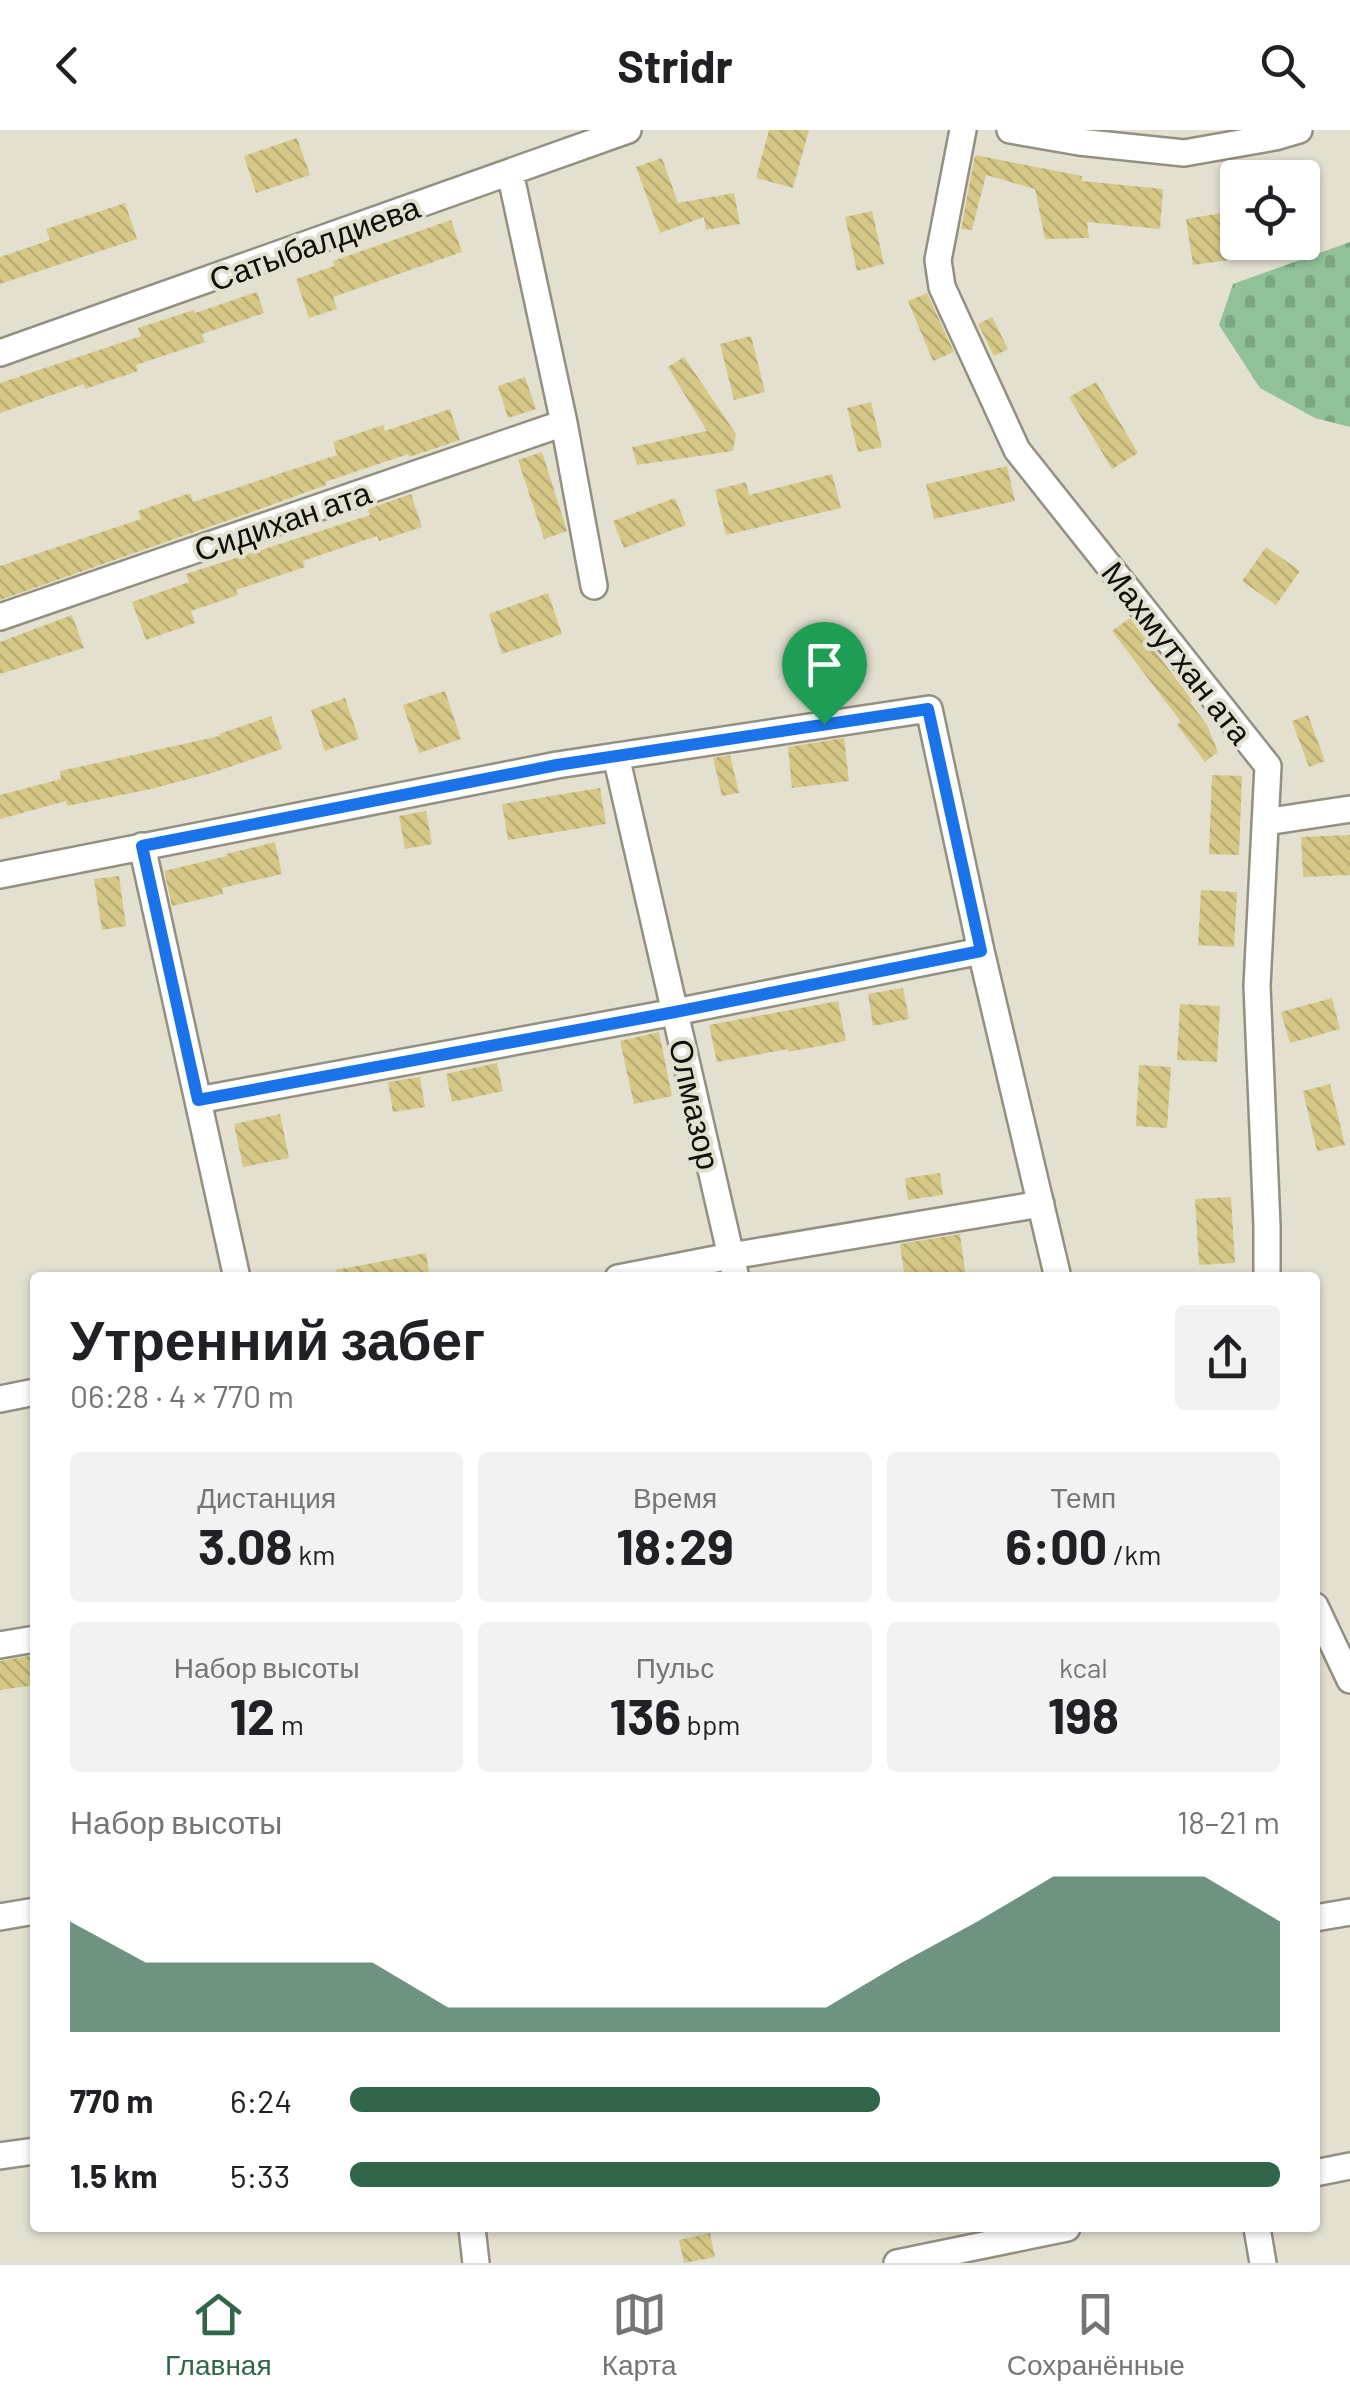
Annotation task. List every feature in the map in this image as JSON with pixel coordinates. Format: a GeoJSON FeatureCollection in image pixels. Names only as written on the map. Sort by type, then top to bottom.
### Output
{"type":"FeatureCollection","features":[{"type":"Feature","properties":{"kind":"street","name":"Сатыбалдиева"},"geometry":{"type":"LineString","coordinates":[[0,353],[628,130]]}},
{"type":"Feature","properties":{"kind":"street","name":"Махмутхан ата"},"geometry":{"type":"LineString","coordinates":[[963,130],[938,260],[942,288],[1017,450],[1268,766],[1257,986],[1266,1272]]}},
{"type":"Feature","properties":{"kind":"street"},"geometry":{"type":"LineString","coordinates":[[1010,130],[1184,154],[1299,130]]}},
{"type":"Feature","properties":{"kind":"street"},"geometry":{"type":"LineString","coordinates":[[510,172],[594,586]]}},
{"type":"Feature","properties":{"kind":"street","name":"Сидихан ата"},"geometry":{"type":"LineString","coordinates":[[0,616],[564,424]]}},
{"type":"Feature","properties":{"kind":"street"},"geometry":{"type":"LineString","coordinates":[[0,875],[557,765],[928,709],[1057,1272]]}},
{"type":"Feature","properties":{"kind":"street","name":"Олмазор"},"geometry":{"type":"LineString","coordinates":[[616,756],[734,1267]]}},
{"type":"Feature","properties":{"kind":"street"},"geometry":{"type":"LineString","coordinates":[[1265,822],[1350,809]]}},
{"type":"Feature","properties":{"kind":"street"},"geometry":{"type":"LineString","coordinates":[[142,846],[236,1272]]}},
{"type":"Feature","properties":{"kind":"street"},"geometry":{"type":"LineString","coordinates":[[198,1100],[981,951]]}},
{"type":"Feature","properties":{"kind":"street"},"geometry":{"type":"LineString","coordinates":[[681,1272],[734,1267],[1041,1204]]}},
{"type":"Feature","properties":{"kind":"street"},"geometry":{"type":"LineString","coordinates":[[0,1400],[30,1393]]}},
{"type":"Feature","properties":{"kind":"street"},"geometry":{"type":"LineString","coordinates":[[1320,1629],[1326,1656],[1350,1680]]}},
{"type":"Feature","properties":{"kind":"street"},"geometry":{"type":"LineString","coordinates":[[0,1645],[30,1640]]}},
{"type":"Feature","properties":{"kind":"street"},"geometry":{"type":"LineString","coordinates":[[0,1917],[30,1911]]}},
{"type":"Feature","properties":{"kind":"street"},"geometry":{"type":"LineString","coordinates":[[1320,1917],[1350,1912]]}},
{"type":"Feature","properties":{"kind":"street"},"geometry":{"type":"LineString","coordinates":[[0,2156],[30,2152]]}},
{"type":"Feature","properties":{"kind":"street"},"geometry":{"type":"LineString","coordinates":[[1320,2173],[1350,2166]]}},
{"type":"Feature","properties":{"kind":"street"},"geometry":{"type":"LineString","coordinates":[[472,2232],[476,2263]]}},
{"type":"Feature","properties":{"kind":"street"},"geometry":{"type":"LineString","coordinates":[[941,2232],[946,2258]]}},
{"type":"Feature","properties":{"kind":"street"},"geometry":{"type":"LineString","coordinates":[[898,2263],[946,2258],[1051,2232]]}},
{"type":"Feature","properties":{"kind":"street"},"geometry":{"type":"LineString","coordinates":[[1257,2232],[1264,2263]]}},
{"type":"Feature","properties":{"kind":"green space"},"geometry":{"type":"Polygon","coordinates":[[[1350,242],[1350,427],[1315,418],[1260,388],[1219,325],[1233,284],[1300,260],[1320,260],[1320,253],[1350,242]]]}},
{"type":"Feature","properties":{"kind":"building"},"geometry":{"type":"Polygon","coordinates":[[[769,130],[809,130],[793,188],[756,178],[769,130]]]}},
{"type":"Feature","properties":{"kind":"building"},"geometry":{"type":"Polygon","coordinates":[[[297,138],[310,175],[256,193],[244,156],[297,138]]]}},
{"type":"Feature","properties":{"kind":"building"},"geometry":{"type":"Polygon","coordinates":[[[975,155],[1082,176],[1082,181],[1163,189],[1160,229],[1087,222],[1089,238],[1045,239],[1035,189],[986,175],[972,230],[961,229],[975,155]]]}},
{"type":"Feature","properties":{"kind":"building"},"geometry":{"type":"Polygon","coordinates":[[[662,158],[678,203],[734,193],[740,224],[706,230],[704,217],[660,233],[636,167],[662,158]]]}},
{"type":"Feature","properties":{"kind":"building"},"geometry":{"type":"Polygon","coordinates":[[[125,203],[137,239],[0,284],[0,257],[50,240],[46,229],[125,203]]]}},
{"type":"Feature","properties":{"kind":"building"},"geometry":{"type":"Polygon","coordinates":[[[872,211],[884,264],[857,271],[845,217],[872,211]]]}},
{"type":"Feature","properties":{"kind":"building"},"geometry":{"type":"Polygon","coordinates":[[[1220,213],[1220,260],[1229,260],[1193,265],[1186,219],[1220,213]]]}},
{"type":"Feature","properties":{"kind":"building"},"geometry":{"type":"Polygon","coordinates":[[[451,220],[462,252],[333,297],[337,309],[309,318],[296,279],[334,266],[333,261],[451,220]]]}},
{"type":"Feature","properties":{"kind":"building"},"geometry":{"type":"Polygon","coordinates":[[[257,292],[264,313],[202,334],[205,342],[136,365],[138,371],[85,389],[84,384],[0,413],[0,383],[141,336],[138,328],[257,292]]]}},
{"type":"Feature","properties":{"kind":"building"},"geometry":{"type":"Polygon","coordinates":[[[927,293],[954,352],[933,361],[908,301],[927,293]]]}},
{"type":"Feature","properties":{"kind":"building"},"geometry":{"type":"Polygon","coordinates":[[[992,317],[1008,349],[994,356],[978,324],[992,317]]]}},
{"type":"Feature","properties":{"kind":"building"},"geometry":{"type":"Polygon","coordinates":[[[751,336],[765,392],[734,400],[720,344],[751,336]]]}},
{"type":"Feature","properties":{"kind":"building"},"geometry":{"type":"Polygon","coordinates":[[[684,357],[736,434],[733,451],[637,465],[632,447],[707,431],[668,367],[684,357]]]}},
{"type":"Feature","properties":{"kind":"building"},"geometry":{"type":"Polygon","coordinates":[[[525,377],[536,409],[508,418],[498,386],[525,377]]]}},
{"type":"Feature","properties":{"kind":"building"},"geometry":{"type":"Polygon","coordinates":[[[1096,382],[1138,453],[1112,469],[1069,397],[1096,382]]]}},
{"type":"Feature","properties":{"kind":"building"},"geometry":{"type":"Polygon","coordinates":[[[871,402],[882,447],[858,452],[847,408],[871,402]]]}},
{"type":"Feature","properties":{"kind":"building"},"geometry":{"type":"Polygon","coordinates":[[[450,409],[460,440],[325,482],[326,485],[263,508],[0,600],[0,566],[141,519],[138,511],[190,493],[193,502],[337,455],[333,442],[383,425],[385,431],[450,409]]]}},
{"type":"Feature","properties":{"kind":"building"},"geometry":{"type":"Polygon","coordinates":[[[542,452],[567,531],[544,539],[518,460],[542,452]]]}},
{"type":"Feature","properties":{"kind":"building"},"geometry":{"type":"Polygon","coordinates":[[[1007,466],[1015,501],[934,519],[926,484],[1007,466]]]}},
{"type":"Feature","properties":{"kind":"building"},"geometry":{"type":"Polygon","coordinates":[[[832,474],[841,508],[726,535],[715,490],[746,482],[749,495],[832,474]]]}},
{"type":"Feature","properties":{"kind":"building"},"geometry":{"type":"Polygon","coordinates":[[[411,494],[422,527],[379,541],[377,536],[303,561],[305,567],[236,590],[238,595],[191,611],[195,623],[146,640],[132,602],[189,582],[186,574],[370,515],[368,509],[411,494]]]}},
{"type":"Feature","properties":{"kind":"building"},"geometry":{"type":"Polygon","coordinates":[[[675,498],[686,525],[624,548],[613,521],[675,498]]]}},
{"type":"Feature","properties":{"kind":"building"},"geometry":{"type":"Polygon","coordinates":[[[1266,547],[1300,571],[1276,605],[1242,581],[1266,547]]]}},
{"type":"Feature","properties":{"kind":"building"},"geometry":{"type":"Polygon","coordinates":[[[548,593],[562,634],[502,654],[489,614],[548,593]]]}},
{"type":"Feature","properties":{"kind":"building"},"geometry":{"type":"Polygon","coordinates":[[[72,615],[84,648],[0,674],[0,642],[72,615]]]}},
{"type":"Feature","properties":{"kind":"building"},"geometry":{"type":"Polygon","coordinates":[[[1130,618],[1207,725],[1218,752],[1205,762],[1177,725],[1181,722],[1112,631],[1130,618]]]}},
{"type":"Feature","properties":{"kind":"building"},"geometry":{"type":"Polygon","coordinates":[[[445,691],[461,739],[419,753],[403,705],[445,691]]]}},
{"type":"Feature","properties":{"kind":"building"},"geometry":{"type":"Polygon","coordinates":[[[345,698],[359,739],[325,751],[311,710],[345,698]]]}},
{"type":"Feature","properties":{"kind":"building"},"geometry":{"type":"Polygon","coordinates":[[[1308,715],[1325,761],[1309,767],[1292,721],[1308,715]]]}},
{"type":"Feature","properties":{"kind":"building"},"geometry":{"type":"Polygon","coordinates":[[[271,716],[282,749],[151,789],[67,806],[66,801],[0,819],[0,795],[61,779],[60,771],[220,736],[271,716]]]}},
{"type":"Feature","properties":{"kind":"building"},"geometry":{"type":"Polygon","coordinates":[[[844,738],[849,781],[792,788],[788,747],[844,738]]]}},
{"type":"Feature","properties":{"kind":"building"},"geometry":{"type":"Polygon","coordinates":[[[730,755],[739,793],[722,796],[713,758],[730,755]]]}},
{"type":"Feature","properties":{"kind":"building"},"geometry":{"type":"Polygon","coordinates":[[[1212,775],[1242,776],[1239,855],[1209,854],[1212,775]]]}},
{"type":"Feature","properties":{"kind":"building"},"geometry":{"type":"Polygon","coordinates":[[[600,788],[606,824],[508,840],[502,804],[600,788]]]}},
{"type":"Feature","properties":{"kind":"building"},"geometry":{"type":"Polygon","coordinates":[[[426,811],[432,844],[405,849],[399,816],[426,811]]]}},
{"type":"Feature","properties":{"kind":"building"},"geometry":{"type":"Polygon","coordinates":[[[1350,835],[1350,875],[1303,877],[1301,837],[1350,835]]]}},
{"type":"Feature","properties":{"kind":"building"},"geometry":{"type":"Polygon","coordinates":[[[275,842],[282,874],[222,888],[223,894],[172,906],[164,871],[275,842]]]}},
{"type":"Feature","properties":{"kind":"building"},"geometry":{"type":"Polygon","coordinates":[[[119,876],[126,926],[102,930],[94,879],[119,876]]]}},
{"type":"Feature","properties":{"kind":"building"},"geometry":{"type":"Polygon","coordinates":[[[1201,890],[1237,892],[1234,947],[1198,945],[1201,890]]]}},
{"type":"Feature","properties":{"kind":"building"},"geometry":{"type":"Polygon","coordinates":[[[903,988],[909,1019],[873,1026],[868,994],[903,988]]]}},
{"type":"Feature","properties":{"kind":"building"},"geometry":{"type":"Polygon","coordinates":[[[1332,998],[1340,1029],[1290,1043],[1281,1012],[1332,998]]]}},
{"type":"Feature","properties":{"kind":"building"},"geometry":{"type":"Polygon","coordinates":[[[838,1001],[846,1041],[717,1062],[709,1025],[838,1001]]]}},
{"type":"Feature","properties":{"kind":"building"},"geometry":{"type":"Polygon","coordinates":[[[1180,1004],[1220,1006],[1217,1062],[1177,1060],[1180,1004]]]}},
{"type":"Feature","properties":{"kind":"building"},"geometry":{"type":"Polygon","coordinates":[[[659,1032],[672,1096],[634,1104],[620,1041],[659,1032]]]}},
{"type":"Feature","properties":{"kind":"building"},"geometry":{"type":"Polygon","coordinates":[[[497,1063],[503,1091],[452,1102],[446,1074],[497,1063]]]}},
{"type":"Feature","properties":{"kind":"building"},"geometry":{"type":"Polygon","coordinates":[[[1139,1065],[1171,1067],[1167,1128],[1136,1126],[1139,1065]]]}},
{"type":"Feature","properties":{"kind":"building"},"geometry":{"type":"Polygon","coordinates":[[[420,1077],[425,1107],[393,1112],[388,1082],[420,1077]]]}},
{"type":"Feature","properties":{"kind":"building"},"geometry":{"type":"Polygon","coordinates":[[[1330,1084],[1345,1145],[1317,1151],[1303,1091],[1330,1084]]]}},
{"type":"Feature","properties":{"kind":"building"},"geometry":{"type":"Polygon","coordinates":[[[280,1114],[289,1158],[243,1167],[234,1124],[280,1114]]]}},
{"type":"Feature","properties":{"kind":"building"},"geometry":{"type":"Polygon","coordinates":[[[940,1173],[943,1195],[908,1200],[905,1178],[940,1173]]]}},
{"type":"Feature","properties":{"kind":"building"},"geometry":{"type":"Polygon","coordinates":[[[1231,1197],[1235,1263],[1199,1265],[1195,1199],[1231,1197]]]}},
{"type":"Feature","properties":{"kind":"building"},"geometry":{"type":"Polygon","coordinates":[[[960,1234],[965,1272],[904,1272],[900,1244],[960,1234]]]}},
{"type":"Feature","properties":{"kind":"building"},"geometry":{"type":"Polygon","coordinates":[[[426,1253],[429,1272],[336,1272],[426,1253]]]}},
{"type":"Feature","properties":{"kind":"building"},"geometry":{"type":"Polygon","coordinates":[[[30,1656],[30,1686],[0,1690],[0,1661],[30,1656]]]}},
{"type":"Feature","properties":{"kind":"building"},"geometry":{"type":"Polygon","coordinates":[[[710,2233],[715,2257],[684,2263],[679,2240],[710,2233]]]}},
{"type":"Feature","properties":{"kind":"route"},"geometry":{"type":"LineString","coordinates":[[928,709],[981,951],[198,1100],[142,846],[557,765],[824,724],[928,709]]}}]}
